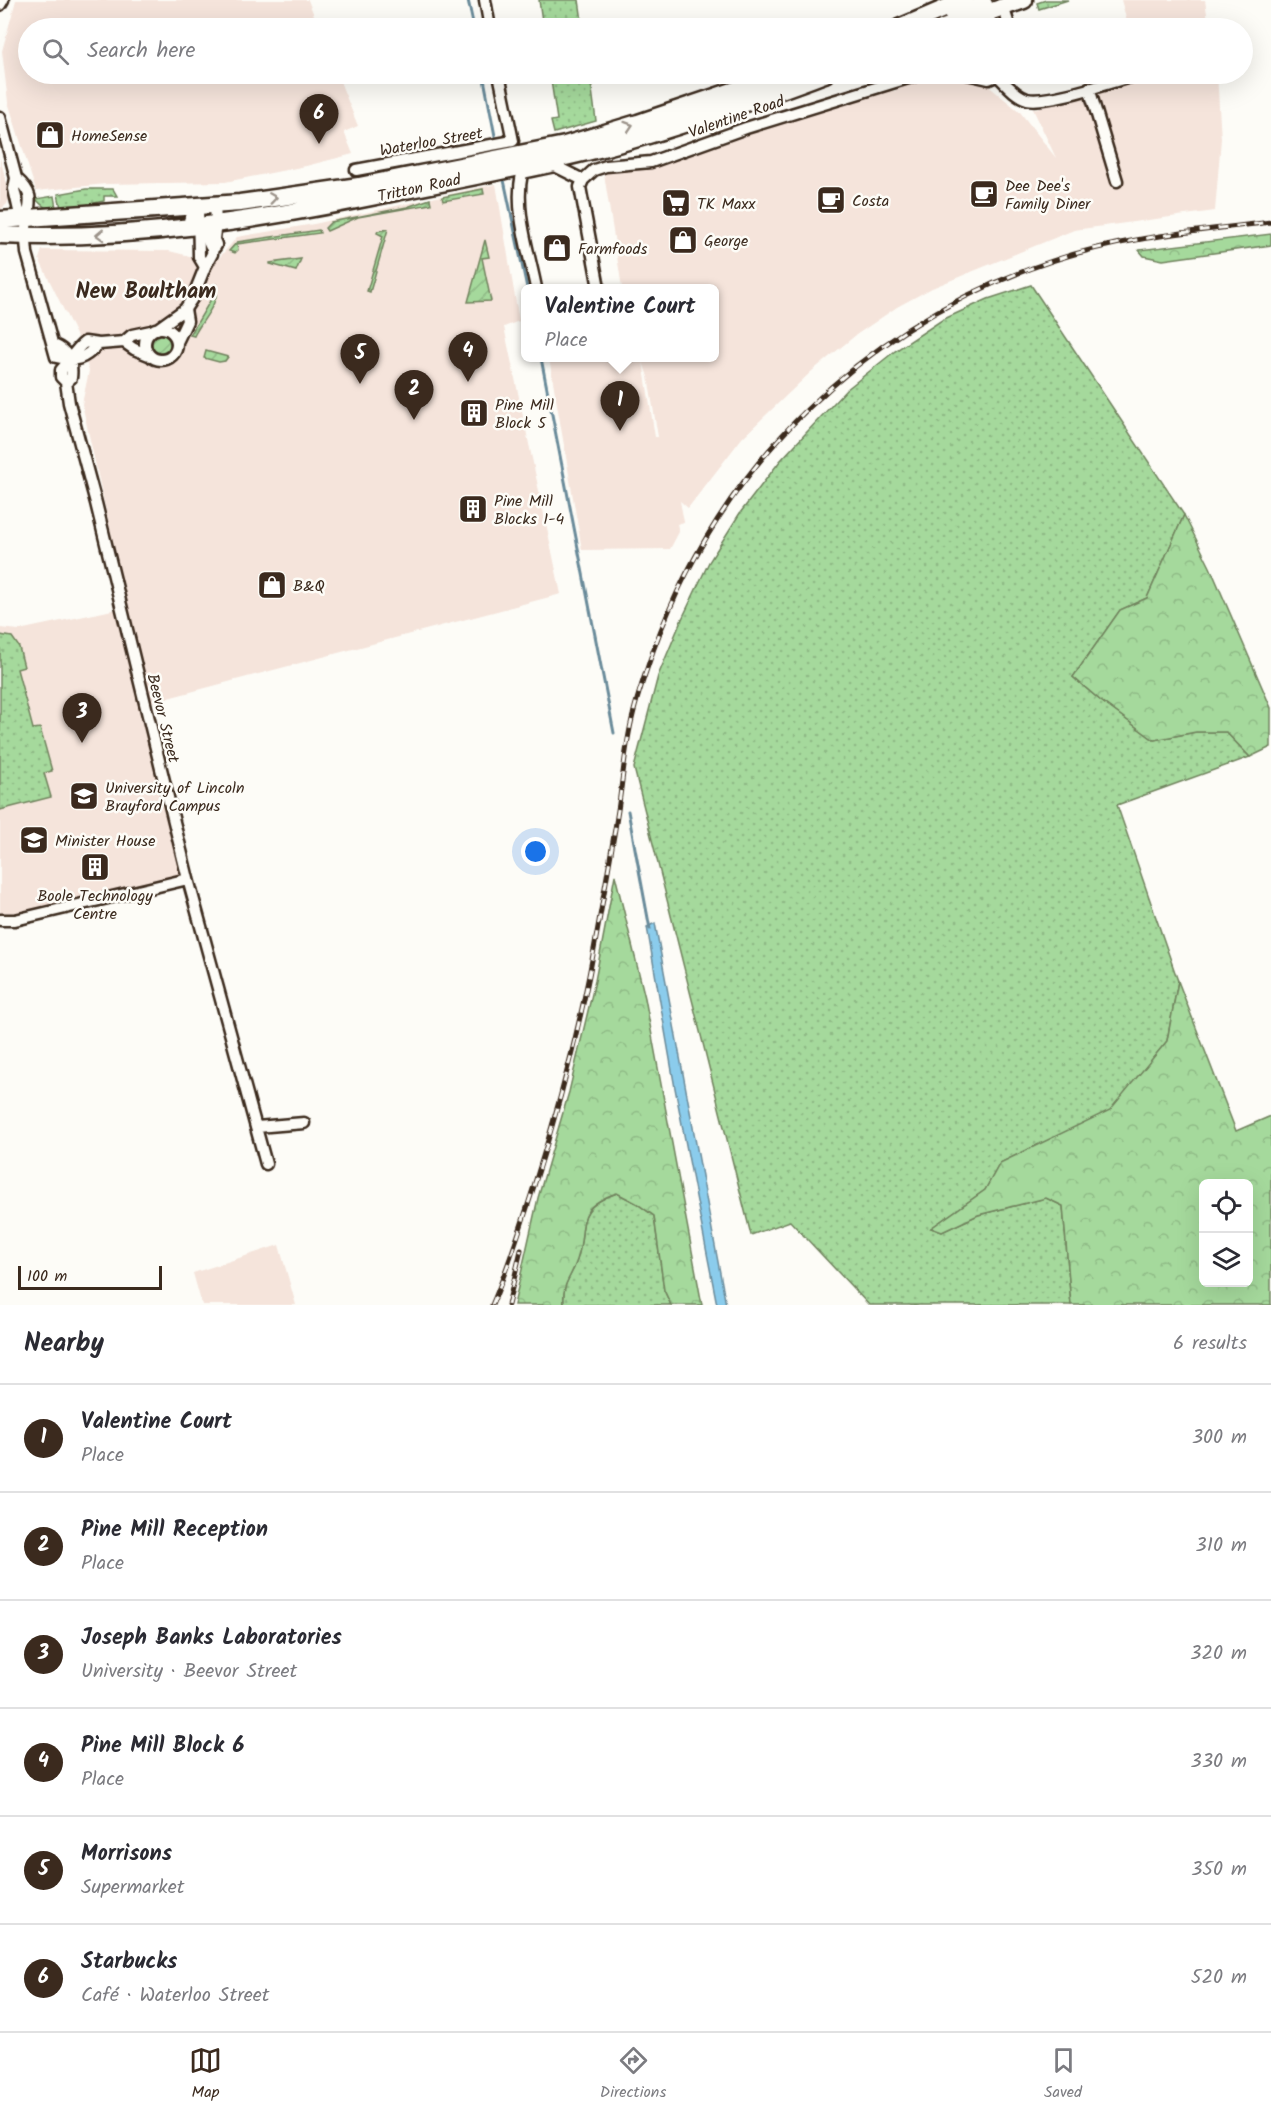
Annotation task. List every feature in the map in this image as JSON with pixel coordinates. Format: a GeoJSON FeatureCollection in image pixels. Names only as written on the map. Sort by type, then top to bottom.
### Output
{"type":"FeatureCollection","features":[{"type":"Feature","properties":{"kind":"main road"},"geometry":{"type":"LineString","coordinates":[[941,18],[944,8],[965,0]]}},
{"type":"Feature","properties":{"kind":"main road"},"geometry":{"type":"LineString","coordinates":[[948,18],[985,5],[1024,0]]}},
{"type":"Feature","properties":{"kind":"main road","name":"Tritton Road"},"geometry":{"type":"LineString","coordinates":[[0,235],[94,214],[240,203],[359,186],[565,145],[649,120],[754,84]]}},
{"type":"Feature","properties":{"kind":"main road","name":"Tritton Road"},"geometry":{"type":"LineString","coordinates":[[0,220],[26,228],[128,234],[199,226],[329,206],[576,155],[707,116],[797,84]]}},
{"type":"Feature","properties":{"kind":"main road"},"geometry":{"type":"LineString","coordinates":[[94,214],[115,218],[184,217],[199,226],[209,236],[213,245]]}},
{"type":"Feature","properties":{"kind":"street"},"geometry":{"type":"LineString","coordinates":[[0,5],[3,0]]}},
{"type":"Feature","properties":{"kind":"street"},"geometry":{"type":"LineString","coordinates":[[484,0],[488,18]]}},
{"type":"Feature","properties":{"kind":"street"},"geometry":{"type":"LineString","coordinates":[[1002,3],[1007,18]]}},
{"type":"Feature","properties":{"kind":"street","name":"Waterloo Street"},"geometry":{"type":"LineString","coordinates":[[356,170],[513,141],[501,84]]}},
{"type":"Feature","properties":{"kind":"street","name":"Valentine Road"},"geometry":{"type":"LineString","coordinates":[[594,170],[606,166],[651,162],[767,121],[888,84]]}},
{"type":"Feature","properties":{"kind":"street"},"geometry":{"type":"LineString","coordinates":[[1007,84],[1014,92],[1026,99],[1040,99],[1104,84]]}},
{"type":"Feature","properties":{"kind":"street"},"geometry":{"type":"LineString","coordinates":[[1089,88],[1117,181]]}},
{"type":"Feature","properties":{"kind":"street"},"geometry":{"type":"LineString","coordinates":[[0,117],[16,178],[14,189],[19,211],[26,228],[27,253],[56,357],[70,361],[84,358],[99,344],[124,342],[132,335],[154,330],[168,330],[174,334],[177,342]]}},
{"type":"Feature","properties":{"kind":"street"},"geometry":{"type":"LineString","coordinates":[[576,155],[594,170],[580,187],[598,284]]}},
{"type":"Feature","properties":{"kind":"street"},"geometry":{"type":"LineString","coordinates":[[535,284],[520,207],[522,173],[555,166],[584,180]]}},
{"type":"Feature","properties":{"kind":"street"},"geometry":{"type":"LineString","coordinates":[[149,355],[145,341],[154,330],[185,309],[210,259],[216,223],[207,206]]}},
{"type":"Feature","properties":{"kind":"street"},"geometry":{"type":"LineString","coordinates":[[205,267],[199,257],[199,226],[207,206]]}},
{"type":"Feature","properties":{"kind":"street"},"geometry":{"type":"LineString","coordinates":[[124,342],[134,350],[160,360],[167,359],[175,352],[187,321],[185,309]]}},
{"type":"Feature","properties":{"kind":"street","name":"Beevor Street"},"geometry":{"type":"LineString","coordinates":[[70,361],[61,370],[61,376],[66,382],[69,403],[96,503],[188,879],[266,1164]]}},
{"type":"Feature","properties":{"kind":"street"},"geometry":{"type":"LineString","coordinates":[[0,920],[15,920],[188,879]]}},
{"type":"Feature","properties":{"kind":"street"},"geometry":{"type":"LineString","coordinates":[[257,1127],[304,1123]]}},
{"type":"Feature","properties":{"kind":"shaded area"},"geometry":{"type":"Polygon","coordinates":[[[16,0],[308,0],[315,18],[18,18],[18,84],[341,84],[358,126],[344,132],[353,154],[225,182],[106,184],[36,191],[8,102],[2,51],[16,0]]]}},
{"type":"Feature","properties":{"kind":"shaded area"},"geometry":{"type":"Polygon","coordinates":[[[1121,0],[1205,0],[1208,18],[1126,18],[1121,0]]]}},
{"type":"Feature","properties":{"kind":"shaded area"},"geometry":{"type":"Polygon","coordinates":[[[909,84],[986,84],[1020,112],[1056,158],[1033,109],[1126,84],[1218,84],[1221,139],[1215,211],[1074,230],[932,288],[897,307],[856,335],[812,371],[742,438],[688,508],[680,501],[684,522],[677,524],[679,532],[670,549],[582,550],[550,362],[643,362],[719,362],[719,284],[621,284],[604,174],[610,170],[729,138],[881,91],[894,91],[909,84]],[[643,362],[655,437],[658,437],[648,377],[643,362]]]}},
{"type":"Feature","properties":{"kind":"shaded area"},"geometry":{"type":"Polygon","coordinates":[[[0,158],[8,188],[12,193],[7,204],[0,210],[0,158]]]}},
{"type":"Feature","properties":{"kind":"shaded area"},"geometry":{"type":"Polygon","coordinates":[[[496,184],[519,321],[504,327],[561,594],[149,703],[82,404],[89,371],[78,339],[39,259],[42,250],[169,251],[206,260],[219,258],[237,237],[314,224],[496,184]]]}},
{"type":"Feature","properties":{"kind":"shaded area","name":"University of Lincoln Brayford Campus"},"geometry":{"type":"Polygon","coordinates":[[[122,608],[188,879],[0,920],[0,628],[19,630],[122,608]]]}},
{"type":"Feature","properties":{"kind":"shaded area"},"geometry":{"type":"Polygon","coordinates":[[[279,1245],[296,1305],[202,1305],[193,1273],[279,1245]]]}},
{"type":"Feature","properties":{"kind":"green space"},"geometry":{"type":"Polygon","coordinates":[[[539,0],[579,0],[582,18],[542,18],[539,0]]]}},
{"type":"Feature","properties":{"kind":"green space"},"geometry":{"type":"Polygon","coordinates":[[[1046,0],[1068,0],[1039,9],[1037,3],[1046,0]]]}},
{"type":"Feature","properties":{"kind":"green space"},"geometry":{"type":"Polygon","coordinates":[[[552,84],[591,84],[596,121],[554,133],[551,121],[557,120],[552,84]]]}},
{"type":"Feature","properties":{"kind":"green space"},"geometry":{"type":"Polygon","coordinates":[[[86,189],[113,189],[117,196],[104,196],[104,201],[61,208],[58,194],[86,189]]]}},
{"type":"Feature","properties":{"kind":"green space"},"geometry":{"type":"Polygon","coordinates":[[[483,189],[484,194],[443,201],[442,197],[483,189]]]}},
{"type":"Feature","properties":{"kind":"green space"},"geometry":{"type":"Polygon","coordinates":[[[54,196],[56,208],[45,207],[36,199],[54,196]]]}},
{"type":"Feature","properties":{"kind":"green space"},"geometry":{"type":"Polygon","coordinates":[[[430,199],[431,204],[358,217],[327,231],[325,228],[331,222],[407,207],[430,199]]]}},
{"type":"Feature","properties":{"kind":"green space"},"geometry":{"type":"Polygon","coordinates":[[[388,229],[370,292],[367,291],[383,236],[377,233],[388,229]]]}},
{"type":"Feature","properties":{"kind":"green space"},"geometry":{"type":"Polygon","coordinates":[[[319,230],[320,233],[237,244],[238,250],[235,253],[229,251],[237,242],[319,230]]]}},
{"type":"Feature","properties":{"kind":"green space"},"geometry":{"type":"Polygon","coordinates":[[[1271,234],[1271,245],[1163,260],[1144,256],[1139,250],[1271,234]]]}},
{"type":"Feature","properties":{"kind":"green space"},"geometry":{"type":"Polygon","coordinates":[[[485,240],[489,257],[482,258],[491,301],[468,302],[485,240]]]}},
{"type":"Feature","properties":{"kind":"green space"},"geometry":{"type":"Polygon","coordinates":[[[301,259],[296,271],[270,264],[270,263],[301,259]]]}},
{"type":"Feature","properties":{"kind":"green space"},"geometry":{"type":"Polygon","coordinates":[[[216,285],[216,298],[213,305],[194,336],[190,335],[210,301],[216,285]]]}},
{"type":"Feature","properties":{"kind":"green space"},"geometry":{"type":"Polygon","coordinates":[[[1031,285],[1184,515],[1147,598],[1120,610],[1073,677],[1154,740],[1196,732],[1226,732],[1250,757],[1117,805],[1178,981],[1167,1041],[1110,1111],[1000,1163],[985,1190],[931,1228],[942,1232],[978,1215],[1046,1198],[1063,1206],[1071,1305],[869,1305],[790,1221],[751,1235],[634,768],[658,676],[709,562],[740,513],[780,461],[846,390],[895,351],[942,320],[988,299],[1031,285]]]}},
{"type":"Feature","properties":{"kind":"green space"},"geometry":{"type":"Polygon","coordinates":[[[161,335],[167,338],[170,344],[167,350],[161,353],[155,350],[152,344],[155,338],[161,335]]]}},
{"type":"Feature","properties":{"kind":"green space"},"geometry":{"type":"Polygon","coordinates":[[[206,351],[228,357],[225,361],[219,362],[204,358],[206,351]]]}},
{"type":"Feature","properties":{"kind":"green space"},"geometry":{"type":"Polygon","coordinates":[[[1184,515],[1210,567],[1271,708],[1271,747],[1250,757],[1226,732],[1196,732],[1154,740],[1073,677],[1120,610],[1147,598],[1184,515]]]}},
{"type":"Feature","properties":{"kind":"green space"},"geometry":{"type":"Polygon","coordinates":[[[0,635],[12,637],[19,647],[24,667],[17,669],[33,729],[40,728],[52,771],[44,773],[51,797],[0,810],[0,635]]]}},
{"type":"Feature","properties":{"kind":"green space"},"geometry":{"type":"Polygon","coordinates":[[[615,875],[645,998],[702,1305],[671,1305],[664,1290],[654,1216],[617,1193],[593,1205],[587,1212],[577,1260],[565,1286],[564,1305],[514,1305],[538,1198],[569,1092],[595,981],[615,875]]]}},
{"type":"Feature","properties":{"kind":"green space"},"geometry":{"type":"Polygon","coordinates":[[[1178,981],[1236,1131],[1271,1116],[1271,1305],[1071,1305],[1063,1206],[1046,1198],[978,1215],[942,1232],[931,1228],[985,1190],[1000,1163],[1110,1110],[1167,1041],[1178,981]]]}},
{"type":"Feature","properties":{"kind":"green space"},"geometry":{"type":"Polygon","coordinates":[[[617,1193],[654,1216],[664,1290],[671,1305],[564,1305],[565,1286],[577,1260],[587,1212],[593,1205],[617,1193]]]}},
{"type":"Feature","properties":{"kind":"water"},"geometry":{"type":"Polygon","coordinates":[[[655,923],[726,1305],[717,1305],[675,1088],[647,927],[655,923]]]}},
{"type":"Feature","properties":{"kind":"waterway"},"geometry":{"type":"LineString","coordinates":[[468,0],[472,18]]}},
{"type":"Feature","properties":{"kind":"waterway"},"geometry":{"type":"LineString","coordinates":[[485,84],[495,136]]}},
{"type":"Feature","properties":{"kind":"waterway"},"geometry":{"type":"LineString","coordinates":[[504,180],[526,284]]}},
{"type":"Feature","properties":{"kind":"waterway"},"geometry":{"type":"LineString","coordinates":[[542,362],[614,733]]}},
{"type":"Feature","properties":{"kind":"waterway"},"geometry":{"type":"LineString","coordinates":[[628,811],[650,929]]}},
{"type":"Feature","properties":{"kind":"railway"},"geometry":{"type":"LineString","coordinates":[[492,1305],[504,1276],[544,1154],[578,1025],[592,960],[628,738],[637,699],[653,651],[682,583],[717,520],[759,462],[807,410],[861,363],[920,322],[984,288],[1052,261],[1079,253],[1133,240],[1271,222]]}},
{"type":"Feature","properties":{"kind":"railway"},"geometry":{"type":"LineString","coordinates":[[508,1305],[521,1250]]}},
{"type":"Feature","properties":{"kind":"place","name":"HomeSense"},"geometry":{"type":"Point","coordinates":[50,135]}},
{"type":"Feature","properties":{"kind":"place","name":"Starbucks"},"geometry":{"type":"Point","coordinates":[319,144]}},
{"type":"Feature","properties":{"kind":"place","name":"Dee Dee's Family Diner"},"geometry":{"type":"Point","coordinates":[984,194]}},
{"type":"Feature","properties":{"kind":"place","name":"Costa"},"geometry":{"type":"Point","coordinates":[831,200]}},
{"type":"Feature","properties":{"kind":"place","name":"TK Maxx"},"geometry":{"type":"Point","coordinates":[676,203]}},
{"type":"Feature","properties":{"kind":"place","name":"George"},"geometry":{"type":"Point","coordinates":[683,240]}},
{"type":"Feature","properties":{"kind":"place","name":"Farmfoods"},"geometry":{"type":"Point","coordinates":[557,248]}},
{"type":"Feature","properties":{"kind":"place","name":"Pine Mill Block 6"},"geometry":{"type":"Point","coordinates":[468,382]}},
{"type":"Feature","properties":{"kind":"place","name":"Morrisons"},"geometry":{"type":"Point","coordinates":[360,384]}},
{"type":"Feature","properties":{"kind":"place","name":"Pine Mill Block 5"},"geometry":{"type":"Point","coordinates":[474,413]}},
{"type":"Feature","properties":{"kind":"place","name":"Pine Mill Reception"},"geometry":{"type":"Point","coordinates":[414,420]}},
{"type":"Feature","properties":{"kind":"place","name":"Valentine Court"},"geometry":{"type":"Point","coordinates":[620,431]}},
{"type":"Feature","properties":{"kind":"place","name":"Pine Mill Blocks 1-4"},"geometry":{"type":"Point","coordinates":[473,509]}},
{"type":"Feature","properties":{"kind":"place","name":"B&Q"},"geometry":{"type":"Point","coordinates":[272,585]}},
{"type":"Feature","properties":{"kind":"place","name":"Joseph Banks Laboratories"},"geometry":{"type":"Point","coordinates":[82,743]}},
{"type":"Feature","properties":{"kind":"place","name":"University of Lincoln Brayford Campus"},"geometry":{"type":"Point","coordinates":[84,796]}},
{"type":"Feature","properties":{"kind":"place","name":"Minister House"},"geometry":{"type":"Point","coordinates":[34,840]}},
{"type":"Feature","properties":{"kind":"place","name":"Boole Technology Centre"},"geometry":{"type":"Point","coordinates":[95,867]}},
{"type":"Feature","properties":{"kind":"district","name":"New Boultham"},"geometry":{"type":"Point","coordinates":[146,290]}}]}
